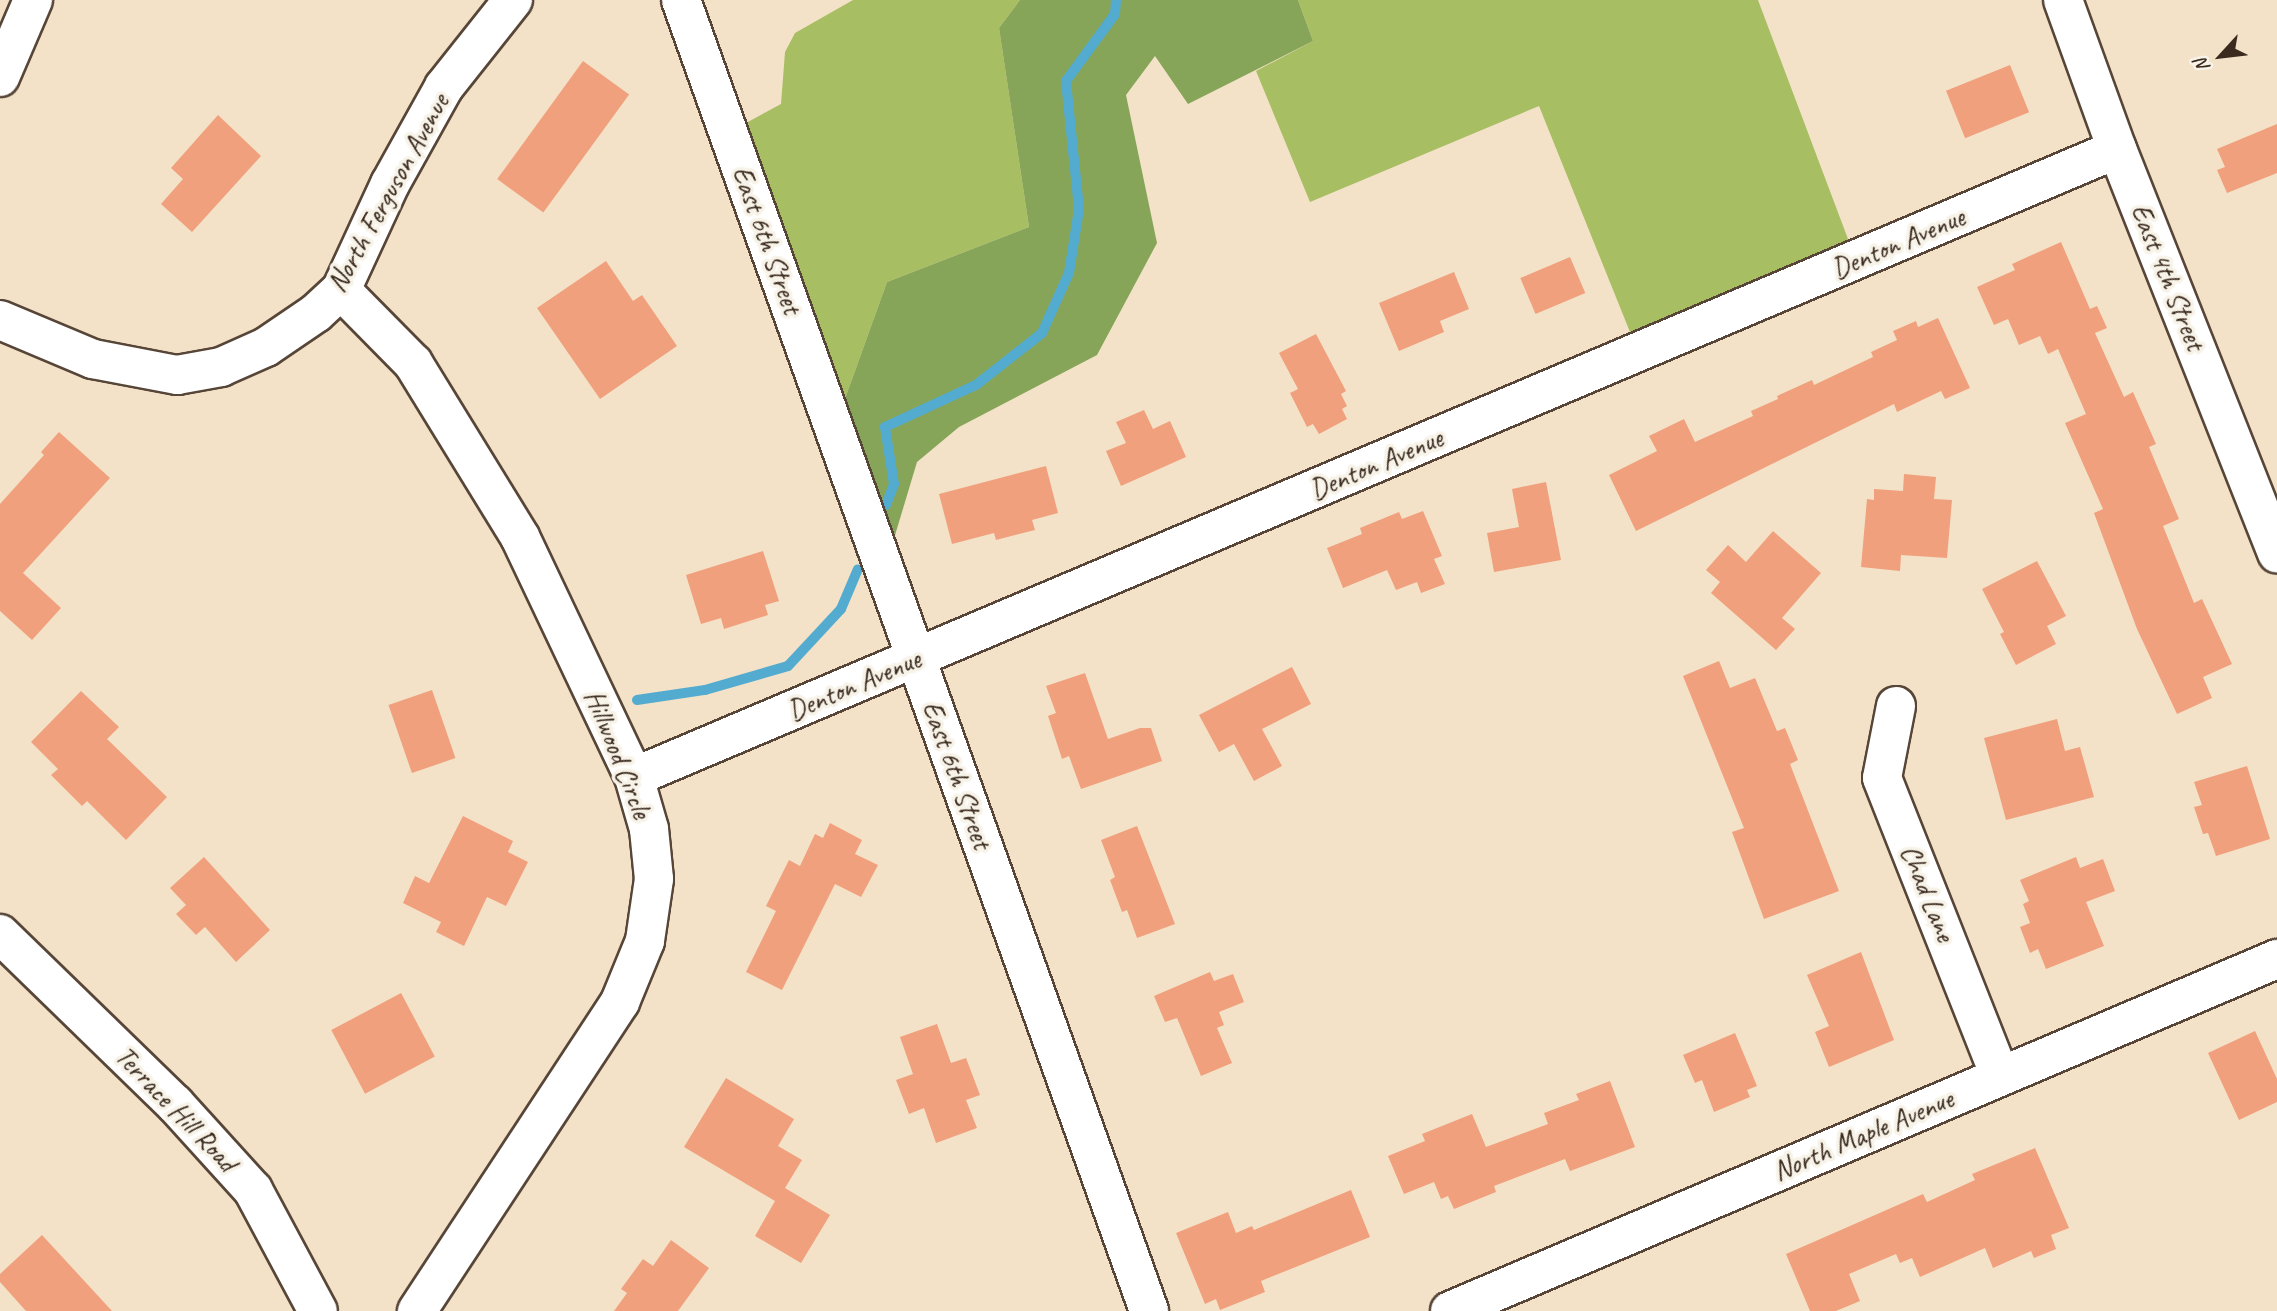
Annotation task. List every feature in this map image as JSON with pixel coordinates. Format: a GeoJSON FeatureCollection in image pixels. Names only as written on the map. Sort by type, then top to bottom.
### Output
{"type":"FeatureCollection","features":[{"type":"Feature","properties":{"kind":"street"},"geometry":{"type":"LineString","coordinates":[[0,77],[33,0]]}},
{"type":"Feature","properties":{"kind":"street","name":"North Ferguson Avenue"},"geometry":{"type":"LineString","coordinates":[[0,320],[93,359],[177,376],[221,368],[265,347],[316,313],[341,290],[390,184],[444,88],[513,0]]}},
{"type":"Feature","properties":{"kind":"street","name":"East 6th Street"},"geometry":{"type":"LineString","coordinates":[[681,0],[1149,1311]]}},
{"type":"Feature","properties":{"kind":"street","name":"East 4th Street"},"geometry":{"type":"LineString","coordinates":[[2063,0],[2117,149],[2277,553]]}},
{"type":"Feature","properties":{"kind":"street","name":"Denton Avenue"},"geometry":{"type":"LineString","coordinates":[[634,777],[2117,149]]}},
{"type":"Feature","properties":{"kind":"street","name":"Hillwood Circle"},"geometry":{"type":"LineString","coordinates":[[341,290],[413,363],[520,537],[634,777],[649,829],[654,878],[645,941],[620,1002],[417,1311]]}},
{"type":"Feature","properties":{"kind":"street","name":"Chad Lane"},"geometry":{"type":"LineString","coordinates":[[1896,706],[1882,778],[2000,1076]]}},
{"type":"Feature","properties":{"kind":"street","name":"Terrace Hill Road"},"geometry":{"type":"LineString","coordinates":[[0,934],[166,1095],[253,1190],[318,1311]]}},
{"type":"Feature","properties":{"kind":"street","name":"North Maple Avenue"},"geometry":{"type":"LineString","coordinates":[[1450,1311],[2277,959]]}},
{"type":"Feature","properties":{"kind":"green space"},"geometry":{"type":"Polygon","coordinates":[[[853,0],[1020,0],[999,28],[1029,227],[887,282],[842,407],[746,123],[781,104],[785,52],[795,33],[853,0]]]}},
{"type":"Feature","properties":{"kind":"green space"},"geometry":{"type":"Polygon","coordinates":[[[1020,0],[1298,0],[1313,41],[1188,104],[1155,56],[1126,95],[1157,243],[1097,355],[959,427],[917,462],[893,542],[842,407],[887,282],[1029,227],[999,28],[1020,0]]]}},
{"type":"Feature","properties":{"kind":"green space"},"geometry":{"type":"Polygon","coordinates":[[[1298,0],[1758,0],[1851,247],[1630,332],[1539,106],[1310,202],[1256,71],[1313,41],[1298,0]]]}},
{"type":"Feature","properties":{"kind":"building"},"geometry":{"type":"Polygon","coordinates":[[[583,61],[629,95],[543,213],[497,179],[583,61]]]}},
{"type":"Feature","properties":{"kind":"building"},"geometry":{"type":"Polygon","coordinates":[[[2010,65],[2029,112],[1965,138],[1946,91],[2010,65]]]}},
{"type":"Feature","properties":{"kind":"building"},"geometry":{"type":"Polygon","coordinates":[[[218,115],[261,156],[192,232],[161,204],[183,179],[171,168],[218,115]]]}},
{"type":"Feature","properties":{"kind":"building"},"geometry":{"type":"Polygon","coordinates":[[[2277,124],[2277,173],[2227,193],[2217,170],[2225,167],[2217,149],[2277,124]]]}},
{"type":"Feature","properties":{"kind":"building"},"geometry":{"type":"Polygon","coordinates":[[[2061,242],[2090,309],[2097,306],[2107,328],[2095,333],[2124,397],[2133,392],[2156,444],[2149,447],[2179,519],[2163,526],[2194,603],[2202,599],[2232,664],[2203,677],[2212,698],[2177,714],[2137,629],[2094,513],[2103,509],[2065,423],[2086,414],[2058,349],[2048,354],[2040,336],[2019,345],[2008,319],[1994,325],[1977,287],[2015,270],[2012,264],[2061,242]]]}},
{"type":"Feature","properties":{"kind":"building"},"geometry":{"type":"Polygon","coordinates":[[[1570,257],[1585,293],[1536,314],[1520,278],[1570,257]]]}},
{"type":"Feature","properties":{"kind":"building"},"geometry":{"type":"Polygon","coordinates":[[[606,261],[633,301],[642,295],[677,346],[600,399],[537,308],[606,261]]]}},
{"type":"Feature","properties":{"kind":"building"},"geometry":{"type":"Polygon","coordinates":[[[1454,272],[1469,309],[1440,321],[1444,332],[1399,351],[1379,303],[1454,272]]]}},
{"type":"Feature","properties":{"kind":"building"},"geometry":{"type":"Polygon","coordinates":[[[1938,318],[1970,388],[1945,399],[1941,391],[1897,412],[1894,404],[1636,531],[1609,475],[1657,451],[1649,436],[1684,419],[1695,442],[1753,416],[1751,411],[1778,399],[1777,396],[1812,380],[1814,385],[1873,357],[1871,352],[1897,340],[1893,331],[1916,321],[1918,327],[1938,318]]]}},
{"type":"Feature","properties":{"kind":"building"},"geometry":{"type":"Polygon","coordinates":[[[1316,334],[1346,391],[1341,394],[1347,406],[1342,409],[1347,419],[1319,434],[1313,424],[1307,427],[1290,393],[1298,389],[1279,353],[1316,334]]]}},
{"type":"Feature","properties":{"kind":"building"},"geometry":{"type":"Polygon","coordinates":[[[1144,410],[1153,429],[1170,421],[1186,457],[1121,486],[1106,451],[1126,443],[1116,422],[1144,410]]]}},
{"type":"Feature","properties":{"kind":"building"},"geometry":{"type":"Polygon","coordinates":[[[59,432],[110,478],[23,573],[61,608],[32,640],[0,611],[0,504],[44,455],[41,452],[59,432]]]}},
{"type":"Feature","properties":{"kind":"building"},"geometry":{"type":"Polygon","coordinates":[[[1046,466],[1058,513],[1032,520],[1035,530],[996,540],[994,533],[952,544],[939,494],[1046,466]]]}},
{"type":"Feature","properties":{"kind":"building"},"geometry":{"type":"Polygon","coordinates":[[[1904,474],[1936,477],[1934,499],[1952,500],[1947,558],[1901,555],[1900,571],[1861,567],[1867,499],[1874,500],[1874,489],[1903,491],[1904,474]]]}},
{"type":"Feature","properties":{"kind":"building"},"geometry":{"type":"Polygon","coordinates":[[[1546,482],[1561,560],[1494,572],[1487,533],[1519,527],[1512,489],[1546,482]]]}},
{"type":"Feature","properties":{"kind":"building"},"geometry":{"type":"Polygon","coordinates":[[[1423,511],[1442,556],[1434,559],[1445,584],[1421,593],[1417,582],[1396,590],[1387,570],[1343,588],[1327,548],[1362,534],[1360,528],[1399,512],[1402,519],[1423,511]]]}},
{"type":"Feature","properties":{"kind":"building"},"geometry":{"type":"Polygon","coordinates":[[[1773,531],[1821,573],[1782,618],[1795,629],[1776,650],[1711,593],[1720,582],[1706,570],[1728,545],[1746,562],[1773,531]]]}},
{"type":"Feature","properties":{"kind":"building"},"geometry":{"type":"Polygon","coordinates":[[[763,551],[779,601],[765,605],[768,615],[724,629],[721,618],[701,624],[686,575],[763,551]]]}},
{"type":"Feature","properties":{"kind":"building"},"geometry":{"type":"Polygon","coordinates":[[[2037,561],[2066,616],[2047,626],[2056,644],[2016,665],[2000,634],[2004,632],[1982,589],[2037,561]]]}},
{"type":"Feature","properties":{"kind":"building"},"geometry":{"type":"Polygon","coordinates":[[[1719,661],[1730,688],[1755,678],[1777,731],[1785,728],[1798,760],[1790,764],[1839,891],[1764,919],[1732,832],[1744,828],[1683,676],[1719,661]]]}},
{"type":"Feature","properties":{"kind":"building"},"geometry":{"type":"Polygon","coordinates":[[[1292,667],[1311,704],[1262,729],[1282,766],[1254,781],[1234,744],[1219,752],[1199,715],[1292,667]]]}},
{"type":"Feature","properties":{"kind":"building"},"geometry":{"type":"Polygon","coordinates":[[[1085,673],[1108,739],[1140,728],[1151,728],[1162,761],[1081,789],[1069,756],[1062,759],[1048,716],[1056,713],[1046,686],[1085,673]]]}},
{"type":"Feature","properties":{"kind":"building"},"geometry":{"type":"Polygon","coordinates":[[[432,690],[455,758],[412,773],[389,705],[432,690]]]}},
{"type":"Feature","properties":{"kind":"building"},"geometry":{"type":"Polygon","coordinates":[[[81,691],[119,727],[107,739],[167,797],[126,840],[87,801],[82,806],[51,775],[58,769],[31,742],[81,691]]]}},
{"type":"Feature","properties":{"kind":"building"},"geometry":{"type":"Polygon","coordinates":[[[2057,719],[2065,751],[2080,747],[2094,797],[2006,820],[1984,738],[2057,719]]]}},
{"type":"Feature","properties":{"kind":"building"},"geometry":{"type":"Polygon","coordinates":[[[2247,766],[2270,839],[2216,856],[2208,833],[2203,834],[2194,807],[2202,805],[2194,782],[2247,766]]]}},
{"type":"Feature","properties":{"kind":"building"},"geometry":{"type":"Polygon","coordinates":[[[463,816],[513,841],[508,852],[528,862],[506,906],[487,897],[464,946],[436,932],[441,922],[403,903],[415,876],[429,883],[463,816]]]}},
{"type":"Feature","properties":{"kind":"building"},"geometry":{"type":"Polygon","coordinates":[[[830,823],[862,840],[855,854],[878,865],[861,897],[835,884],[782,990],[746,972],[776,911],[766,906],[789,860],[800,866],[815,834],[823,838],[830,823]]]}},
{"type":"Feature","properties":{"kind":"building"},"geometry":{"type":"Polygon","coordinates":[[[1137,826],[1175,924],[1137,938],[1127,910],[1122,912],[1110,880],[1115,877],[1101,840],[1137,826]]]}},
{"type":"Feature","properties":{"kind":"building"},"geometry":{"type":"Polygon","coordinates":[[[204,857],[270,930],[236,962],[205,927],[196,935],[176,914],[186,905],[170,888],[204,857]]]}},
{"type":"Feature","properties":{"kind":"building"},"geometry":{"type":"Polygon","coordinates":[[[2076,857],[2080,868],[2103,859],[2115,891],[2086,902],[2104,946],[2046,969],[2038,949],[2030,953],[2020,927],[2030,923],[2023,904],[2029,901],[2020,880],[2076,857]]]}},
{"type":"Feature","properties":{"kind":"building"},"geometry":{"type":"Polygon","coordinates":[[[1861,952],[1894,1040],[1829,1067],[1815,1032],[1829,1026],[1807,975],[1861,952]]]}},
{"type":"Feature","properties":{"kind":"building"},"geometry":{"type":"Polygon","coordinates":[[[1210,972],[1214,981],[1233,974],[1244,1002],[1219,1012],[1224,1025],[1217,1028],[1232,1063],[1201,1076],[1177,1018],[1165,1022],[1154,996],[1210,972]]]}},
{"type":"Feature","properties":{"kind":"building"},"geometry":{"type":"Polygon","coordinates":[[[401,993],[435,1057],[365,1094],[331,1030],[401,993]]]}},
{"type":"Feature","properties":{"kind":"building"},"geometry":{"type":"Polygon","coordinates":[[[937,1024],[951,1063],[966,1058],[980,1095],[966,1100],[977,1128],[936,1143],[924,1108],[909,1114],[896,1080],[913,1074],[900,1037],[937,1024]]]}},
{"type":"Feature","properties":{"kind":"building"},"geometry":{"type":"Polygon","coordinates":[[[2255,1031],[2277,1079],[2277,1102],[2239,1120],[2208,1053],[2255,1031]]]}},
{"type":"Feature","properties":{"kind":"building"},"geometry":{"type":"Polygon","coordinates":[[[1735,1033],[1757,1086],[1747,1090],[1750,1097],[1714,1112],[1702,1080],[1695,1083],[1683,1055],[1735,1033]]]}},
{"type":"Feature","properties":{"kind":"building"},"geometry":{"type":"Polygon","coordinates":[[[726,1078],[794,1119],[778,1146],[802,1160],[785,1188],[830,1215],[801,1263],[755,1236],[775,1201],[684,1147],[726,1078]]]}},
{"type":"Feature","properties":{"kind":"building"},"geometry":{"type":"Polygon","coordinates":[[[1610,1081],[1635,1147],[1570,1171],[1565,1159],[1494,1186],[1496,1192],[1454,1209],[1448,1196],[1441,1199],[1434,1182],[1404,1194],[1388,1156],[1425,1141],[1422,1134],[1472,1114],[1486,1147],[1548,1124],[1544,1113],[1579,1100],[1576,1094],[1610,1081]]]}},
{"type":"Feature","properties":{"kind":"building"},"geometry":{"type":"Polygon","coordinates":[[[2035,1148],[2069,1228],[2051,1235],[2056,1249],[2034,1258],[2031,1251],[1993,1268],[1985,1248],[1920,1277],[1912,1258],[1900,1263],[1896,1254],[1849,1274],[1860,1301],[1836,1311],[1810,1311],[1786,1254],[1923,1194],[1927,1202],[1975,1180],[1972,1174],[2035,1148]]]}},
{"type":"Feature","properties":{"kind":"building"},"geometry":{"type":"Polygon","coordinates":[[[1351,1190],[1370,1237],[1261,1281],[1265,1292],[1220,1310],[1216,1299],[1205,1304],[1176,1233],[1228,1212],[1236,1233],[1252,1226],[1254,1230],[1351,1190]]]}},
{"type":"Feature","properties":{"kind":"building"},"geometry":{"type":"Polygon","coordinates":[[[42,1235],[112,1311],[26,1311],[0,1282],[0,1274],[42,1235]]]}},
{"type":"Feature","properties":{"kind":"building"},"geometry":{"type":"Polygon","coordinates":[[[671,1240],[709,1268],[678,1311],[614,1311],[627,1293],[621,1289],[643,1259],[653,1266],[671,1240]]]}},
{"type":"Feature","properties":{"kind":"waterway"},"geometry":{"type":"LineString","coordinates":[[886,505],[894,484],[885,427],[976,385],[1042,333],[1069,273],[1079,209],[1066,81],[1115,14],[1116,0]]}},
{"type":"Feature","properties":{"kind":"waterway"},"geometry":{"type":"LineString","coordinates":[[637,700],[705,690],[788,666],[841,609],[858,569]]}}]}
